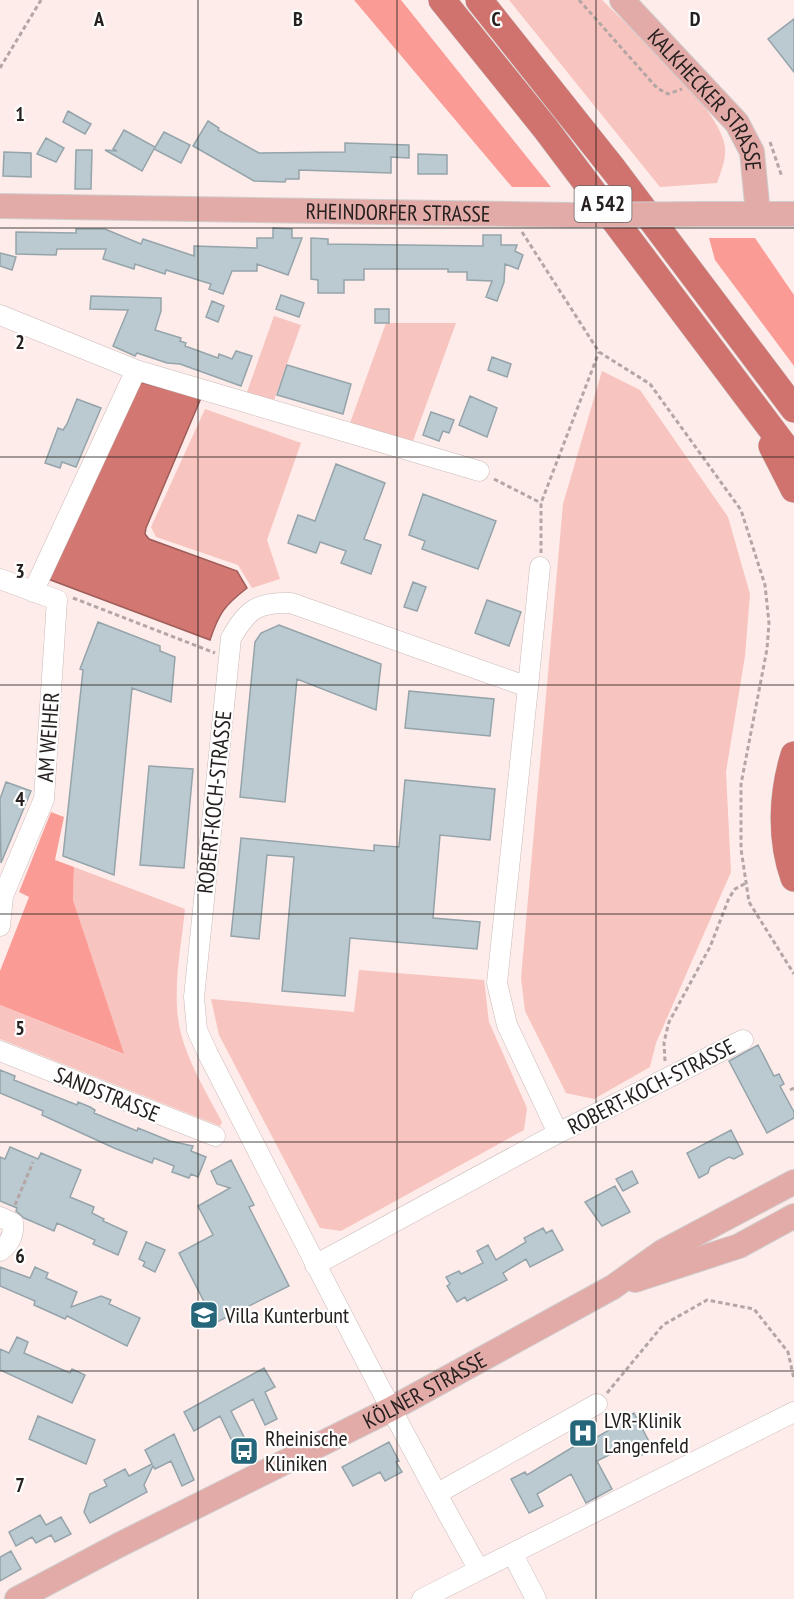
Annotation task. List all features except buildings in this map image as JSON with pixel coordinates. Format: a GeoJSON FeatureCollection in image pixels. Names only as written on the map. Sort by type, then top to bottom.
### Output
{"type":"FeatureCollection","features":[{"type":"Feature","properties":{"kind":"highway","name":"A 542"},"geometry":{"type":"LineString","coordinates":[[442,0],[545,128],[794,459]]}},
{"type":"Feature","properties":{"kind":"highway","name":"A 542"},"geometry":{"type":"LineString","coordinates":[[479,0],[614,170],[794,409]]}},
{"type":"Feature","properties":{"kind":"highway"},"geometry":{"type":"LineString","coordinates":[[739,384],[794,489]]}},
{"type":"Feature","properties":{"kind":"highway"},"geometry":{"type":"LineString","coordinates":[[794,755],[785,799],[785,840],[794,878]]}},
{"type":"Feature","properties":{"kind":"main road","name":"KALKHECKER STRASSE"},"geometry":{"type":"LineString","coordinates":[[622,0],[737,123],[752,152],[758,214]]}},
{"type":"Feature","properties":{"kind":"main road","name":"RHEINDORFER STRASSE"},"geometry":{"type":"LineString","coordinates":[[0,206],[512,215],[794,214]]}},
{"type":"Feature","properties":{"kind":"main road","name":"KÖLNER STRASSE"},"geometry":{"type":"LineString","coordinates":[[17,1599],[168,1520],[391,1409],[613,1287],[662,1252],[794,1182]]}},
{"type":"Feature","properties":{"kind":"main road","name":"KÖLNER STRASSE"},"geometry":{"type":"LineString","coordinates":[[613,1287],[739,1246],[794,1216]]}},
{"type":"Feature","properties":{"kind":"street"},"geometry":{"type":"LineString","coordinates":[[0,315],[136,370],[479,471]]}},
{"type":"Feature","properties":{"kind":"street"},"geometry":{"type":"LineString","coordinates":[[33,592],[136,370]]}},
{"type":"Feature","properties":{"kind":"street","name":"ROBERT-KOCH-STRASSE"},"geometry":{"type":"LineString","coordinates":[[540,567],[497,983],[507,1025],[558,1133]]}},
{"type":"Feature","properties":{"kind":"street"},"geometry":{"type":"LineString","coordinates":[[0,579],[57,600]]}},
{"type":"Feature","properties":{"kind":"street","name":"AM WEIHER"},"geometry":{"type":"LineString","coordinates":[[0,927],[3,896],[44,799],[57,600]]}},
{"type":"Feature","properties":{"kind":"street","name":"ROBERT-KOCH-STRASSE"},"geometry":{"type":"LineString","coordinates":[[479,1570],[315,1265],[197,1029],[194,998],[231,638],[241,620],[253,608],[271,602],[291,603],[528,687]]}},
{"type":"Feature","properties":{"kind":"street","name":"ROBERT-KOCH-STRASSE"},"geometry":{"type":"LineString","coordinates":[[315,1265],[558,1133],[743,1040]]}},
{"type":"Feature","properties":{"kind":"street","name":"SANDSTRASSE"},"geometry":{"type":"LineString","coordinates":[[0,1051],[215,1136]]}},
{"type":"Feature","properties":{"kind":"street"},"geometry":{"type":"LineString","coordinates":[[0,1251],[9,1244],[14,1232],[13,1222],[4,1219]]}},
{"type":"Feature","properties":{"kind":"street"},"geometry":{"type":"LineString","coordinates":[[438,1493],[597,1404]]}},
{"type":"Feature","properties":{"kind":"street"},"geometry":{"type":"LineString","coordinates":[[422,1599],[794,1412]]}},
{"type":"Feature","properties":{"kind":"street"},"geometry":{"type":"LineString","coordinates":[[513,1555],[536,1599]]}},
{"type":"Feature","properties":{"kind":"path"},"geometry":{"type":"LineString","coordinates":[[0,68],[41,0]]}},
{"type":"Feature","properties":{"kind":"path"},"geometry":{"type":"LineString","coordinates":[[579,0],[657,88],[668,94],[679,91],[695,76]]}},
{"type":"Feature","properties":{"kind":"path"},"geometry":{"type":"LineString","coordinates":[[512,215],[599,352],[650,384],[741,510],[765,585],[769,623],[767,649],[741,784],[741,849],[749,902],[794,974]]}},
{"type":"Feature","properties":{"kind":"path"},"geometry":{"type":"LineString","coordinates":[[540,567],[542,502],[599,352]]}},
{"type":"Feature","properties":{"kind":"path"},"geometry":{"type":"LineString","coordinates":[[479,471],[542,502]]}},
{"type":"Feature","properties":{"kind":"path"},"geometry":{"type":"LineString","coordinates":[[57,600],[64,596],[74,598],[228,658]]}},
{"type":"Feature","properties":{"kind":"path"},"geometry":{"type":"LineString","coordinates":[[670,1077],[664,1051],[669,1022],[710,947],[729,898],[735,889],[746,883]]}},
{"type":"Feature","properties":{"kind":"path"},"geometry":{"type":"LineString","coordinates":[[4,1219],[33,1162]]}},
{"type":"Feature","properties":{"kind":"path"},"geometry":{"type":"LineString","coordinates":[[597,1404],[663,1325],[707,1300],[754,1309],[788,1352],[794,1378]]}},
{"type":"Feature","properties":{"kind":"shaded area"},"geometry":{"type":"Polygon","coordinates":[[[354,0],[401,0],[551,187],[512,187],[354,0]]]}},
{"type":"Feature","properties":{"kind":"shaded area"},"geometry":{"type":"Polygon","coordinates":[[[509,0],[602,0],[653,49],[692,91],[720,131],[725,152],[717,183],[660,187],[509,0]]]}},
{"type":"Feature","properties":{"kind":"shaded area"},"geometry":{"type":"Polygon","coordinates":[[[709,238],[755,238],[794,295],[794,366],[715,260],[709,238]]]}},
{"type":"Feature","properties":{"kind":"shaded area"},"geometry":{"type":"Polygon","coordinates":[[[274,316],[301,325],[274,400],[247,392],[274,316]]]}},
{"type":"Feature","properties":{"kind":"shaded area"},"geometry":{"type":"Polygon","coordinates":[[[386,323],[456,323],[413,441],[350,423],[386,323]]]}},
{"type":"Feature","properties":{"kind":"shaded area"},"geometry":{"type":"Polygon","coordinates":[[[602,371],[640,390],[728,517],[750,594],[745,656],[726,772],[731,872],[656,1043],[650,1067],[594,1099],[566,1093],[525,1011],[521,978],[563,504],[602,371]]]}},
{"type":"Feature","properties":{"kind":"shaded area"},"geometry":{"type":"Polygon","coordinates":[[[140,382],[201,398],[145,534],[149,539],[237,571],[247,588],[223,611],[210,640],[48,579],[140,382]]]}},
{"type":"Feature","properties":{"kind":"shaded area"},"geometry":{"type":"Polygon","coordinates":[[[205,409],[301,443],[267,540],[280,579],[252,588],[238,565],[156,537],[151,527],[205,409]]]}},
{"type":"Feature","properties":{"kind":"shaded area"},"geometry":{"type":"Polygon","coordinates":[[[51,812],[64,817],[55,860],[74,867],[73,900],[124,1054],[0,1005],[0,971],[29,897],[19,892],[51,812]]]}},
{"type":"Feature","properties":{"kind":"shaded area"},"geometry":{"type":"Polygon","coordinates":[[[74,867],[185,909],[178,972],[178,1019],[189,1056],[222,1122],[220,1126],[0,1039],[0,1005],[123,1054],[73,900],[74,867]]]}},
{"type":"Feature","properties":{"kind":"shaded area"},"geometry":{"type":"Polygon","coordinates":[[[359,970],[484,980],[489,1022],[527,1108],[524,1130],[341,1231],[320,1228],[219,1035],[211,999],[354,1012],[359,970]]]}},
{"type":"Feature","properties":{"kind":"place","name":"Villa Kunterbunt"},"geometry":{"type":"Point","coordinates":[204,1315]}},
{"type":"Feature","properties":{"kind":"place","name":"LVR-Klinik Langenfeld"},"geometry":{"type":"Point","coordinates":[583,1433]}},
{"type":"Feature","properties":{"kind":"place","name":"Rheinische Kliniken"},"geometry":{"type":"Point","coordinates":[244,1451]}}]}
